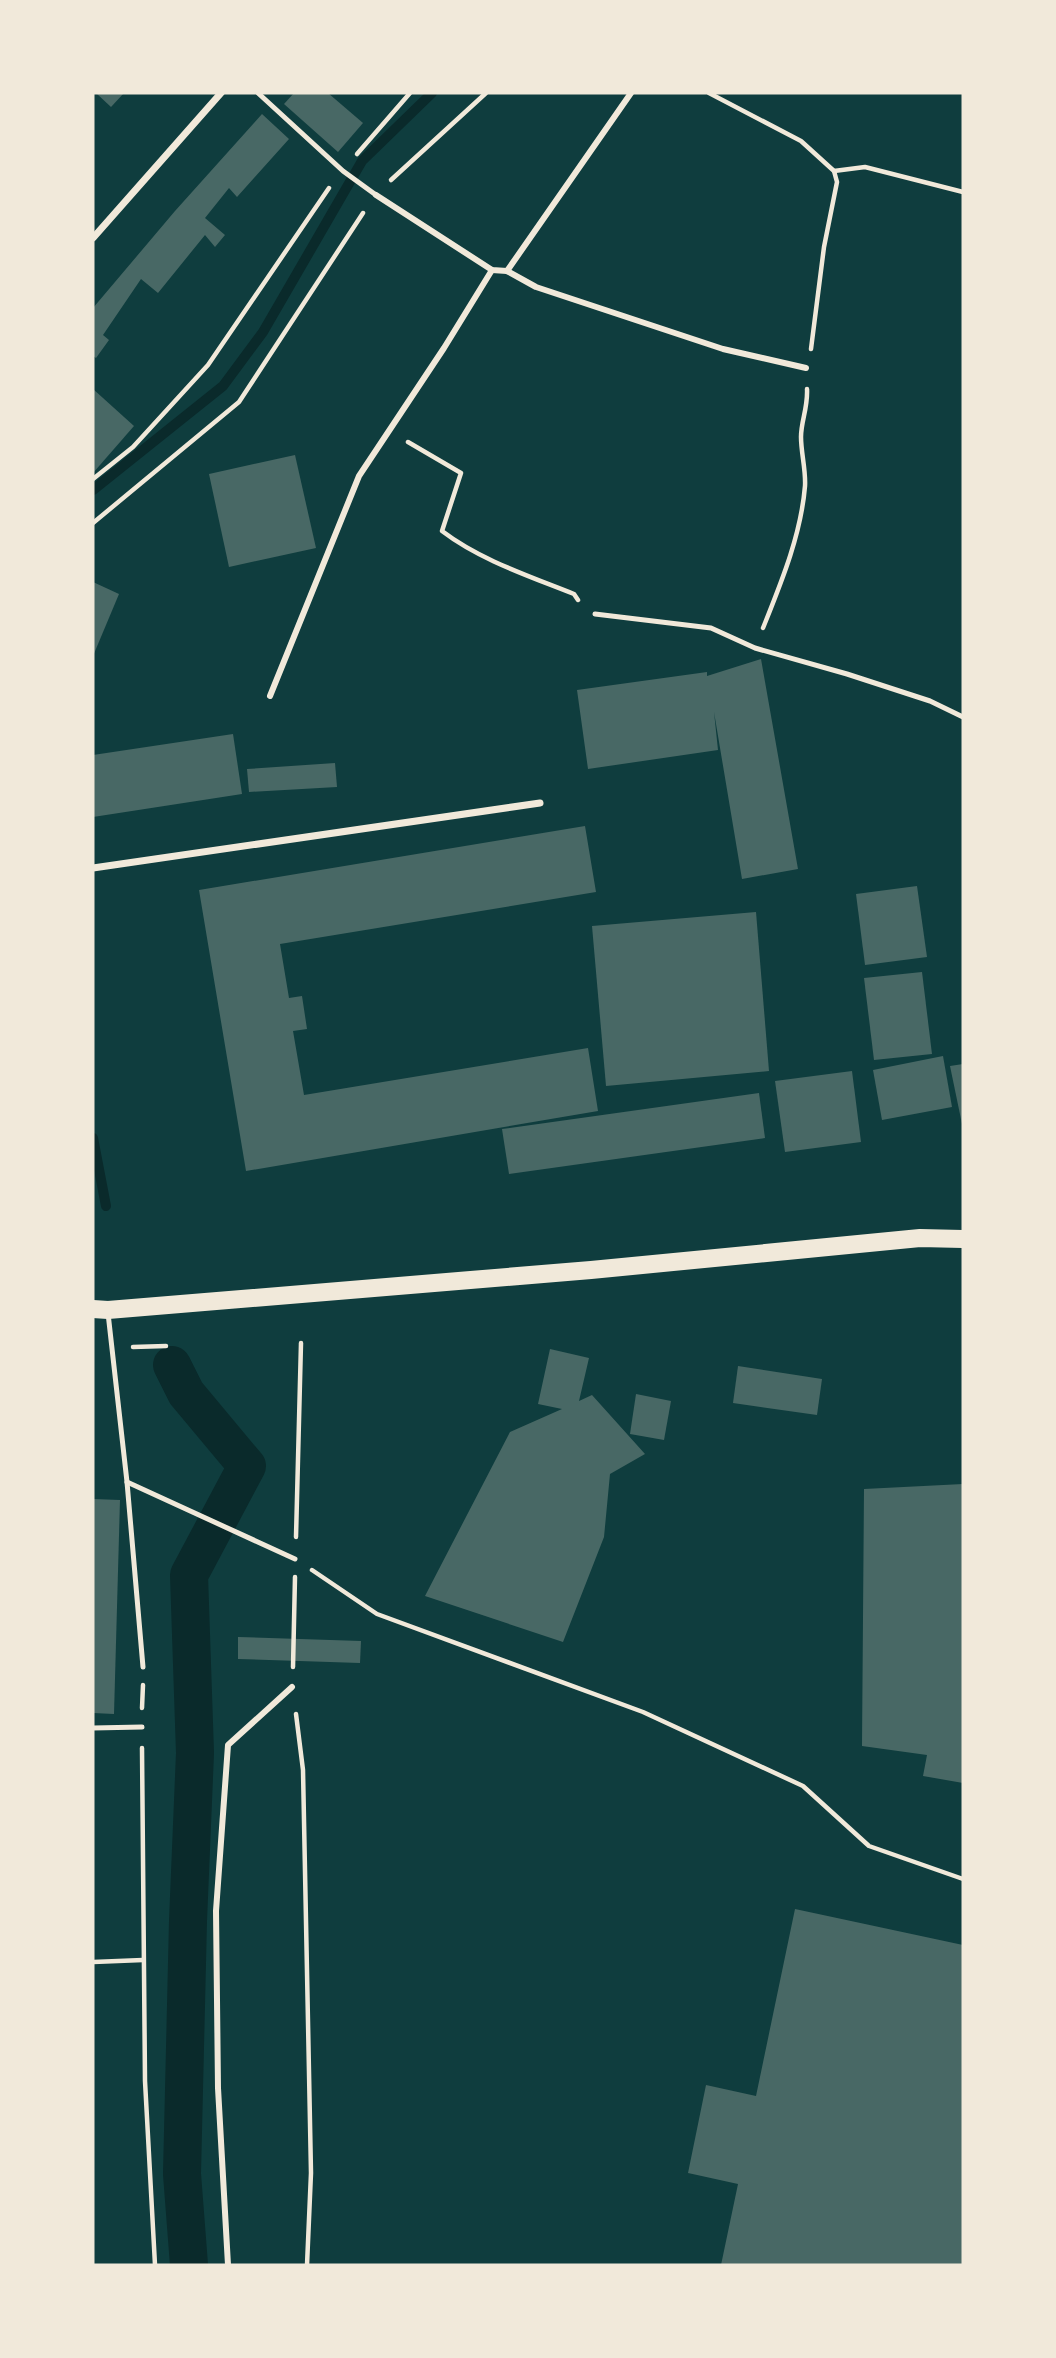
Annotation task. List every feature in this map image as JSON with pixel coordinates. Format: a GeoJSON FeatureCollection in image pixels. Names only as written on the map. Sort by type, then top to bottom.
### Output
{"type":"FeatureCollection","features":[{"type":"Feature","properties":{"kind":"main road"},"geometry":{"type":"LineString","coordinates":[[93,1297],[100,1309],[578,1271],[920,1238],[963,1239]]}},
{"type":"Feature","properties":{"kind":"street"},"geometry":{"type":"LineString","coordinates":[[93,238],[221,93]]}},
{"type":"Feature","properties":{"kind":"street"},"geometry":{"type":"LineString","coordinates":[[507,271],[631,93]]}},
{"type":"Feature","properties":{"kind":"street"},"geometry":{"type":"LineString","coordinates":[[376,195],[492,270],[507,271],[536,286],[723,349],[806,368]]}},
{"type":"Feature","properties":{"kind":"street"},"geometry":{"type":"LineString","coordinates":[[270,696],[359,475],[444,348],[492,270]]}},
{"type":"Feature","properties":{"kind":"street"},"geometry":{"type":"LineString","coordinates":[[93,868],[540,803]]}},
{"type":"Feature","properties":{"kind":"street"},"geometry":{"type":"LineString","coordinates":[[228,2265],[218,2088],[216,1911],[228,1745],[292,1687]]}},
{"type":"Feature","properties":{"kind":"lane"},"geometry":{"type":"LineString","coordinates":[[258,93],[346,173],[376,195]]}},
{"type":"Feature","properties":{"kind":"lane"},"geometry":{"type":"LineString","coordinates":[[595,614],[710,628],[755,648],[930,701],[963,717]]}},
{"type":"Feature","properties":{"kind":"lane"},"geometry":{"type":"LineString","coordinates":[[100,1309],[127,1482],[143,1667]]}},
{"type":"Feature","properties":{"kind":"lane"},"geometry":{"type":"LineString","coordinates":[[127,1482],[295,1559]]}},
{"type":"Feature","properties":{"kind":"lane"},"geometry":{"type":"LineString","coordinates":[[93,1728],[142,1727]]}},
{"type":"Feature","properties":{"kind":"path"},"geometry":{"type":"LineString","coordinates":[[93,479],[133,447],[208,365],[346,173],[411,93]]}},
{"type":"Feature","properties":{"kind":"path"},"geometry":{"type":"LineString","coordinates":[[93,523],[239,402],[376,195],[485,93]]}},
{"type":"Feature","properties":{"kind":"path"},"geometry":{"type":"LineString","coordinates":[[834,171],[865,167],[963,192]]}},
{"type":"Feature","properties":{"kind":"path"},"geometry":{"type":"LineString","coordinates":[[389,431],[461,473],[442,531],[457,543],[574,594],[587,613],[595,614]]}},
{"type":"Feature","properties":{"kind":"path"},"geometry":{"type":"LineString","coordinates":[[301,1343],[292,1687],[303,1770],[311,2173],[307,2265]]}},
{"type":"Feature","properties":{"kind":"path"},"geometry":{"type":"LineString","coordinates":[[132,1347],[166,1346]]}},
{"type":"Feature","properties":{"kind":"path"},"geometry":{"type":"LineString","coordinates":[[295,1559],[377,1614],[643,1712],[803,1786],[869,1846],[963,1879]]}},
{"type":"Feature","properties":{"kind":"path"},"geometry":{"type":"LineString","coordinates":[[143,1667],[145,2081],[155,2265]]}},
{"type":"Feature","properties":{"kind":"path"},"geometry":{"type":"LineString","coordinates":[[93,1962],[143,1960]]}},
{"type":"Feature","properties":{"kind":"building"},"geometry":{"type":"Polygon","coordinates":[[[96,93],[124,93],[111,107],[96,93]]]}},
{"type":"Feature","properties":{"kind":"building"},"geometry":{"type":"Polygon","coordinates":[[[294,93],[328,93],[363,123],[338,152],[284,104],[294,93]]]}},
{"type":"Feature","properties":{"kind":"building"},"geometry":{"type":"Polygon","coordinates":[[[262,114],[289,139],[237,197],[229,188],[205,218],[225,235],[215,247],[205,235],[158,293],[141,279],[103,335],[109,340],[96,358],[93,356],[93,308],[262,114]]]}},
{"type":"Feature","properties":{"kind":"building"},"geometry":{"type":"Polygon","coordinates":[[[93,389],[134,426],[93,473],[93,389]]]}},
{"type":"Feature","properties":{"kind":"building"},"geometry":{"type":"Polygon","coordinates":[[[295,455],[316,548],[229,567],[209,474],[295,455]]]}},
{"type":"Feature","properties":{"kind":"building"},"geometry":{"type":"Polygon","coordinates":[[[93,582],[119,594],[93,656],[93,582]]]}},
{"type":"Feature","properties":{"kind":"building"},"geometry":{"type":"Polygon","coordinates":[[[761,659],[798,869],[742,879],[714,712],[718,750],[588,769],[577,690],[707,672],[707,676],[761,659]]]}},
{"type":"Feature","properties":{"kind":"building"},"geometry":{"type":"Polygon","coordinates":[[[233,734],[242,794],[93,817],[93,755],[233,734]]]}},
{"type":"Feature","properties":{"kind":"building"},"geometry":{"type":"Polygon","coordinates":[[[335,763],[337,787],[249,792],[247,769],[335,763]]]}},
{"type":"Feature","properties":{"kind":"building"},"geometry":{"type":"Polygon","coordinates":[[[585,826],[596,892],[280,944],[289,998],[302,996],[307,1029],[293,1031],[304,1095],[588,1048],[598,1111],[246,1171],[199,890],[585,826]]]}},
{"type":"Feature","properties":{"kind":"building"},"geometry":{"type":"Polygon","coordinates":[[[917,886],[927,957],[865,965],[856,894],[917,886]]]}},
{"type":"Feature","properties":{"kind":"building"},"geometry":{"type":"Polygon","coordinates":[[[756,912],[769,1071],[606,1086],[592,926],[756,912]]]}},
{"type":"Feature","properties":{"kind":"building"},"geometry":{"type":"Polygon","coordinates":[[[922,972],[932,1054],[874,1060],[864,978],[922,972]]]}},
{"type":"Feature","properties":{"kind":"building"},"geometry":{"type":"Polygon","coordinates":[[[943,1056],[952,1107],[882,1120],[873,1070],[943,1056]]]}},
{"type":"Feature","properties":{"kind":"building"},"geometry":{"type":"Polygon","coordinates":[[[963,1064],[963,1124],[962,1124],[950,1066],[963,1064]]]}},
{"type":"Feature","properties":{"kind":"building"},"geometry":{"type":"Polygon","coordinates":[[[852,1071],[861,1142],[785,1152],[775,1081],[852,1071]]]}},
{"type":"Feature","properties":{"kind":"building"},"geometry":{"type":"Polygon","coordinates":[[[759,1093],[765,1138],[509,1174],[502,1129],[759,1093]]]}},
{"type":"Feature","properties":{"kind":"building"},"geometry":{"type":"Polygon","coordinates":[[[550,1349],[589,1358],[579,1401],[592,1395],[645,1454],[610,1474],[604,1537],[563,1642],[425,1596],[510,1432],[562,1409],[538,1404],[550,1349]]]}},
{"type":"Feature","properties":{"kind":"building"},"geometry":{"type":"Polygon","coordinates":[[[738,1366],[822,1379],[817,1415],[733,1403],[738,1366]]]}},
{"type":"Feature","properties":{"kind":"building"},"geometry":{"type":"Polygon","coordinates":[[[636,1394],[671,1401],[664,1440],[630,1434],[636,1394]]]}},
{"type":"Feature","properties":{"kind":"building"},"geometry":{"type":"Polygon","coordinates":[[[963,1484],[963,1783],[923,1776],[927,1755],[862,1746],[864,1489],[963,1484]]]}},
{"type":"Feature","properties":{"kind":"building"},"geometry":{"type":"Polygon","coordinates":[[[93,1499],[120,1500],[114,1714],[93,1713],[93,1499]]]}},
{"type":"Feature","properties":{"kind":"building"},"geometry":{"type":"Polygon","coordinates":[[[238,1637],[361,1641],[360,1663],[238,1659],[238,1637]]]}},
{"type":"Feature","properties":{"kind":"building"},"geometry":{"type":"Polygon","coordinates":[[[795,1909],[963,1945],[963,2265],[721,2265],[738,2184],[688,2173],[706,2085],[756,2096],[795,1909]]]}},
{"type":"Feature","properties":{"kind":"waterway"},"geometry":{"type":"LineString","coordinates":[[93,490],[223,386],[263,332],[362,161],[432,93]]}},
{"type":"Feature","properties":{"kind":"waterway"},"geometry":{"type":"LineString","coordinates":[[93,1138],[106,1206]]}},
{"type":"Feature","properties":{"kind":"waterway"},"geometry":{"type":"LineString","coordinates":[[172,1365],[186,1393],[247,1466],[189,1575],[195,1753],[182,2174],[189,2265]]}}]}
